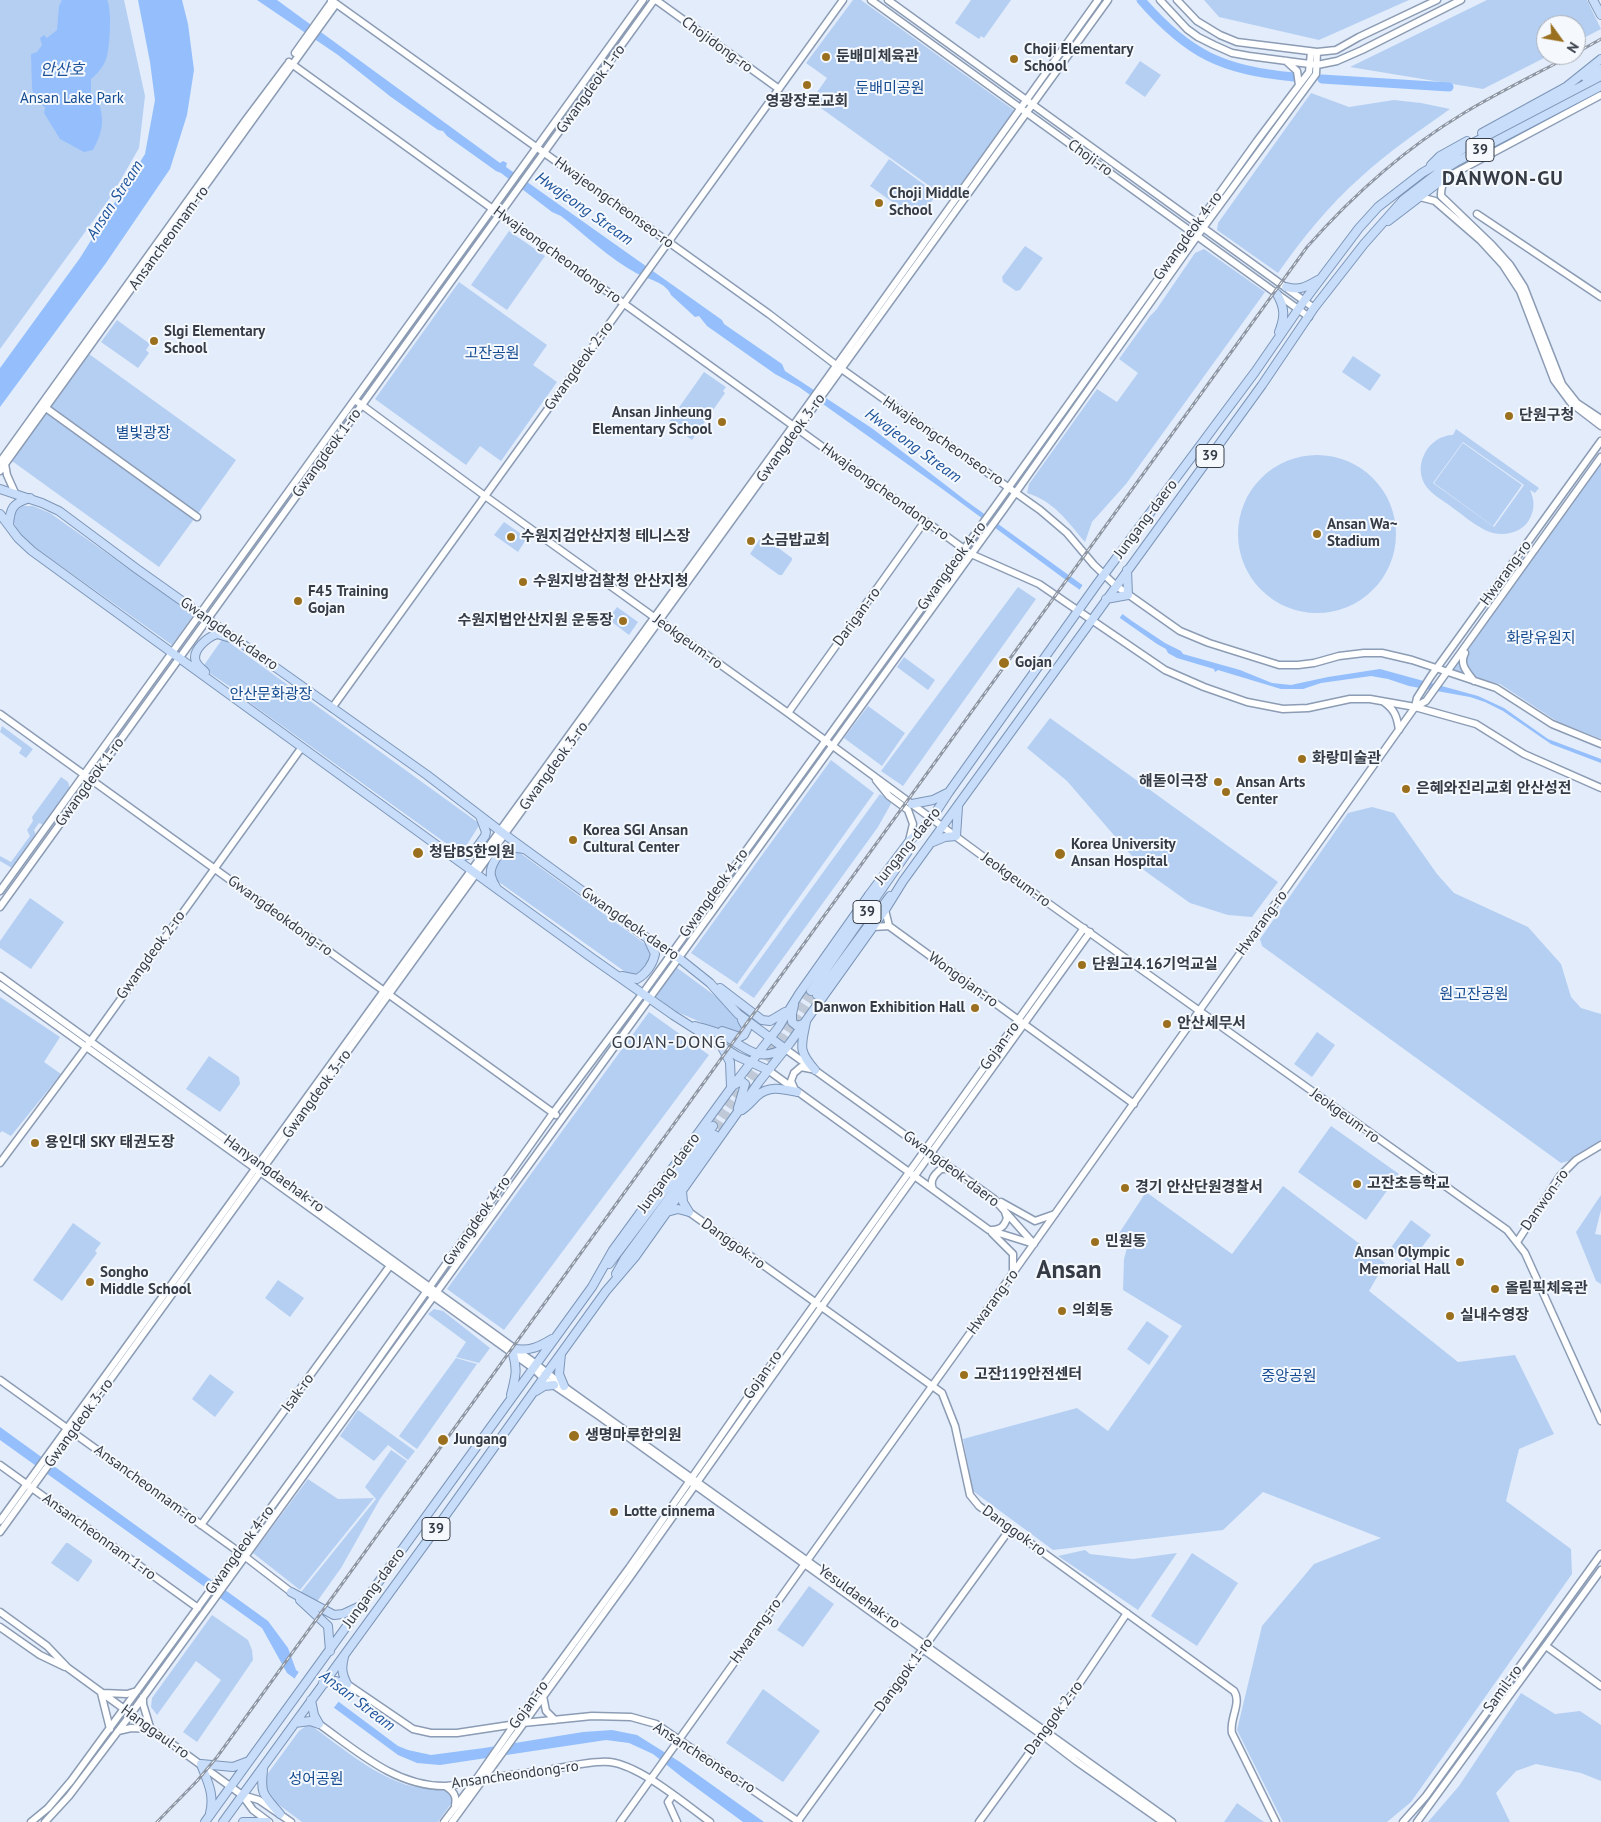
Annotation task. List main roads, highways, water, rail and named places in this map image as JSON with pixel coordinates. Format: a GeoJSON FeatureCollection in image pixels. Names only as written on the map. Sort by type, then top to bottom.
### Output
{"type":"FeatureCollection","features":[{"type":"Feature","properties":{"kind":"main road"},"geometry":{"type":"LineString","coordinates":[[1593,0],[1601,15]]}},
{"type":"Feature","properties":{"kind":"main road"},"geometry":{"type":"LineString","coordinates":[[1566,88],[1601,60]]}},
{"type":"Feature","properties":{"kind":"main road"},"geometry":{"type":"LineString","coordinates":[[1422,173],[1440,156],[1601,69]]}},
{"type":"Feature","properties":{"kind":"main road","name":"Jungang-daero"},"geometry":{"type":"LineString","coordinates":[[207,1820],[592,1287],[613,1250],[750,1062],[770,1039],[869,894],[909,842],[932,818],[1104,574],[1273,347],[1298,309],[1358,228],[1378,207],[1422,173],[1473,143],[1601,76]]}},
{"type":"Feature","properties":{"kind":"main road","name":"Jungang-daero"},"geometry":{"type":"LineString","coordinates":[[223,1822],[310,1704],[606,1291],[635,1257],[736,1114],[873,927],[903,881],[1090,620],[1110,596],[1127,569],[1262,385],[1314,308],[1373,233],[1403,200],[1438,173],[1601,86]]}},
{"type":"Feature","properties":{"kind":"main road"},"geometry":{"type":"LineString","coordinates":[[1373,233],[1451,175]]}},
{"type":"Feature","properties":{"kind":"main road"},"geometry":{"type":"LineString","coordinates":[[1286,287],[1295,290],[1301,289],[1322,278]]}},
{"type":"Feature","properties":{"kind":"main road"},"geometry":{"type":"LineString","coordinates":[[1273,347],[1284,318],[1284,309],[1277,294]]}},
{"type":"Feature","properties":{"kind":"main road","name":"Gwangdeok-daero"},"geometry":{"type":"LineString","coordinates":[[0,489],[30,498],[58,511],[242,642],[427,775],[526,850],[678,958],[710,983],[738,1014],[784,1048]]}},
{"type":"Feature","properties":{"kind":"main road"},"geometry":{"type":"LineString","coordinates":[[3,520],[18,502],[30,498]]}},
{"type":"Feature","properties":{"kind":"main road","name":"Gwangdeok-daero"},"geometry":{"type":"LineString","coordinates":[[3,520],[32,551],[496,889],[689,1025],[720,1045],[768,1070]]}},
{"type":"Feature","properties":{"kind":"main road"},"geometry":{"type":"LineString","coordinates":[[1110,596],[1128,595],[1127,569]]}},
{"type":"Feature","properties":{"kind":"main road"},"geometry":{"type":"LineString","coordinates":[[214,683],[196,662],[195,656],[206,639],[217,634],[242,642]]}},
{"type":"Feature","properties":{"kind":"main road"},"geometry":{"type":"LineString","coordinates":[[912,804],[934,800],[949,792]]}},
{"type":"Feature","properties":{"kind":"main road"},"geometry":{"type":"LineString","coordinates":[[931,843],[945,837],[956,836],[958,806]]}},
{"type":"Feature","properties":{"kind":"main road"},"geometry":{"type":"LineString","coordinates":[[448,853],[464,856],[474,853],[486,832],[479,815]]}},
{"type":"Feature","properties":{"kind":"main road","name":"39"},"geometry":{"type":"LineString","coordinates":[[903,881],[882,904],[814,993],[921,831]]}},
{"type":"Feature","properties":{"kind":"main road"},"geometry":{"type":"LineString","coordinates":[[496,889],[491,871],[504,849],[526,850]]}},
{"type":"Feature","properties":{"kind":"main road"},"geometry":{"type":"LineString","coordinates":[[618,976],[637,979],[643,974],[655,956],[648,938]]}},
{"type":"Feature","properties":{"kind":"main road"},"geometry":{"type":"LineString","coordinates":[[710,983],[718,986],[762,1020],[770,1021],[787,1012]]}},
{"type":"Feature","properties":{"kind":"main road"},"geometry":{"type":"LineString","coordinates":[[799,994],[792,1009],[792,1022],[797,1026],[805,1021]]}},
{"type":"Feature","properties":{"kind":"main road"},"geometry":{"type":"LineString","coordinates":[[689,1025],[724,1031],[740,1037],[744,1036],[747,1032],[747,1027],[738,1014]]}},
{"type":"Feature","properties":{"kind":"main road"},"geometry":{"type":"LineString","coordinates":[[805,1021],[802,1052],[804,1058],[815,1070]]}},
{"type":"Feature","properties":{"kind":"main road"},"geometry":{"type":"LineString","coordinates":[[712,1030],[743,1049],[757,1054],[778,1052],[784,1048]]}},
{"type":"Feature","properties":{"kind":"main road"},"geometry":{"type":"LineString","coordinates":[[720,1045],[730,1062],[731,1088]]}},
{"type":"Feature","properties":{"kind":"main road"},"geometry":{"type":"LineString","coordinates":[[731,1088],[740,1081],[745,1084],[736,1114]]}},
{"type":"Feature","properties":{"kind":"main road"},"geometry":{"type":"LineString","coordinates":[[736,1114],[748,1106],[758,1094],[768,1090],[777,1088],[797,1092]]}},
{"type":"Feature","properties":{"kind":"main road","name":"39"},"geometry":{"type":"LineString","coordinates":[[592,1287],[716,1128],[625,1258],[606,1291]]}},
{"type":"Feature","properties":{"kind":"main road"},"geometry":{"type":"LineString","coordinates":[[667,1212],[678,1209],[689,1212],[683,1202],[682,1191]]}},
{"type":"Feature","properties":{"kind":"main road"},"geometry":{"type":"LineString","coordinates":[[509,1403],[516,1374],[514,1351],[537,1348],[556,1337]]}},
{"type":"Feature","properties":{"kind":"main road"},"geometry":{"type":"LineString","coordinates":[[562,1352],[559,1374],[564,1386]]}},
{"type":"Feature","properties":{"kind":"main road"},"geometry":{"type":"LineString","coordinates":[[522,1408],[538,1389],[549,1384],[554,1385]]}},
{"type":"Feature","properties":{"kind":"main road"},"geometry":{"type":"LineString","coordinates":[[330,1651],[328,1626],[291,1592],[334,1615],[343,1614],[362,1604]]}},
{"type":"Feature","properties":{"kind":"main road"},"geometry":{"type":"LineString","coordinates":[[326,1681],[347,1684],[343,1677],[342,1667],[345,1654]]}},
{"type":"Feature","properties":{"kind":"main road"},"geometry":{"type":"LineString","coordinates":[[295,1723],[310,1721],[319,1724],[310,1704]]}},
{"type":"Feature","properties":{"kind":"main road"},"geometry":{"type":"LineString","coordinates":[[278,1722],[283,1730],[289,1731]]}},
{"type":"Feature","properties":{"kind":"main road"},"geometry":{"type":"LineString","coordinates":[[207,1820],[213,1802],[200,1764],[233,1766],[251,1760]]}},
{"type":"Feature","properties":{"kind":"main road"},"geometry":{"type":"LineString","coordinates":[[263,1768],[261,1787],[267,1799],[280,1814]]}},
{"type":"Feature","properties":{"kind":"main road"},"geometry":{"type":"LineString","coordinates":[[243,1822],[268,1822]]}},
{"type":"Feature","properties":{"kind":"water","name":"안산호"},"geometry":{"type":"Polygon","coordinates":[[[62,0],[107,0],[109,4],[110,36],[107,56],[101,69],[91,79],[91,95],[96,96],[101,110],[101,130],[93,150],[84,152],[60,139],[44,113],[45,108],[38,99],[35,100],[32,88],[31,54],[37,52],[42,45],[40,38],[44,35],[47,38],[57,30],[59,6],[62,0]]]}},
{"type":"Feature","properties":{"kind":"water"},"geometry":{"type":"Polygon","coordinates":[[[138,0],[182,0],[188,24],[194,70],[187,115],[170,169],[106,263],[0,407],[0,368],[80,258],[145,154],[155,100],[138,0]]]}},
{"type":"Feature","properties":{"kind":"water"},"geometry":{"type":"Polygon","coordinates":[[[257,0],[277,0],[500,163],[503,161],[507,163],[506,167],[722,320],[724,324],[782,364],[785,371],[873,429],[965,500],[1132,621],[1183,654],[1240,670],[1272,683],[1291,685],[1380,669],[1478,696],[1504,708],[1548,739],[1601,759],[1601,763],[1551,744],[1503,711],[1470,697],[1409,686],[1371,676],[1321,683],[1303,689],[1281,689],[1218,670],[1215,672],[1214,669],[1177,658],[1168,653],[1166,649],[1070,583],[799,387],[775,374],[707,326],[699,316],[695,317],[665,287],[636,273],[616,260],[561,216],[552,212],[501,173],[447,136],[443,131],[438,130],[391,97],[338,55],[257,0]]]}},
{"type":"Feature","properties":{"kind":"water"},"geometry":{"type":"Polygon","coordinates":[[[0,1427],[268,1621],[288,1648],[296,1670],[398,1746],[431,1755],[583,1732],[612,1730],[637,1735],[680,1762],[764,1822],[743,1822],[653,1754],[629,1743],[606,1740],[440,1765],[417,1763],[398,1755],[287,1673],[262,1628],[0,1440],[0,1427]]]}},
{"type":"Feature","properties":{"kind":"waterway"},"geometry":{"type":"LineString","coordinates":[[1141,0],[1175,34],[1191,47],[1208,56],[1247,70],[1294,77]]}},
{"type":"Feature","properties":{"kind":"waterway"},"geometry":{"type":"LineString","coordinates":[[1322,79],[1449,87]]}},
{"type":"Feature","properties":{"kind":"tunnel"},"geometry":{"type":"LineString","coordinates":[[713,1126],[811,991]]}},
{"type":"Feature","properties":{"kind":"tunnel"},"geometry":{"type":"LineString","coordinates":[[719,1130],[817,995]]}},
{"type":"Feature","properties":{"kind":"railway"},"geometry":{"type":"LineString","coordinates":[[1586,47],[1601,39]]}},
{"type":"Feature","properties":{"kind":"railway"},"geometry":{"type":"LineString","coordinates":[[157,1822],[197,1781],[217,1757],[1307,247],[1361,191],[1421,142],[1477,105],[1553,65]]}},
{"type":"Feature","properties":{"kind":"place","name":"둔배미체육관"},"geometry":{"type":"Point","coordinates":[826,57]}},
{"type":"Feature","properties":{"kind":"place","name":"Choji Elementary School"},"geometry":{"type":"Point","coordinates":[1014,59]}},
{"type":"Feature","properties":{"kind":"place","name":"영광장로교회"},"geometry":{"type":"Point","coordinates":[807,85]}},
{"type":"Feature","properties":{"kind":"place","name":"Choji Middle School"},"geometry":{"type":"Point","coordinates":[879,203]}},
{"type":"Feature","properties":{"kind":"place","name":"Slgi Elementary School"},"geometry":{"type":"Point","coordinates":[154,341]}},
{"type":"Feature","properties":{"kind":"place","name":"단원구청"},"geometry":{"type":"Point","coordinates":[1509,416]}},
{"type":"Feature","properties":{"kind":"place","name":"Ansan Jinheung Elementary School"},"geometry":{"type":"Point","coordinates":[722,422]}},
{"type":"Feature","properties":{"kind":"place","name":"Ansan Wa~ Stadium"},"geometry":{"type":"Point","coordinates":[1317,534]}},
{"type":"Feature","properties":{"kind":"place","name":"수원지검안산지청 테니스장"},"geometry":{"type":"Point","coordinates":[511,537]}},
{"type":"Feature","properties":{"kind":"place","name":"소금밥교회"},"geometry":{"type":"Point","coordinates":[751,541]}},
{"type":"Feature","properties":{"kind":"place","name":"수원지방검찰청 안산지청"},"geometry":{"type":"Point","coordinates":[523,582]}},
{"type":"Feature","properties":{"kind":"place","name":"F45 Training Gojan"},"geometry":{"type":"Point","coordinates":[298,601]}},
{"type":"Feature","properties":{"kind":"place","name":"수원지법안산지원 운동장"},"geometry":{"type":"Point","coordinates":[623,621]}},
{"type":"Feature","properties":{"kind":"place","name":"Gojan"},"geometry":{"type":"Point","coordinates":[1004,663]}},
{"type":"Feature","properties":{"kind":"place","name":"화랑미술관"},"geometry":{"type":"Point","coordinates":[1302,759]}},
{"type":"Feature","properties":{"kind":"place","name":"해돋이극장"},"geometry":{"type":"Point","coordinates":[1218,782]}},
{"type":"Feature","properties":{"kind":"place","name":"은혜와진리교회 안산성전"},"geometry":{"type":"Point","coordinates":[1406,789]}},
{"type":"Feature","properties":{"kind":"place","name":"Ansan Arts Center"},"geometry":{"type":"Point","coordinates":[1226,792]}},
{"type":"Feature","properties":{"kind":"place","name":"Korea SGI Ansan Cultural Center"},"geometry":{"type":"Point","coordinates":[573,840]}},
{"type":"Feature","properties":{"kind":"place","name":"청담BS한의원"},"geometry":{"type":"Point","coordinates":[418,853]}},
{"type":"Feature","properties":{"kind":"place","name":"Korea University Ansan Hospital"},"geometry":{"type":"Point","coordinates":[1060,854]}},
{"type":"Feature","properties":{"kind":"place","name":"단원고4.16기억교실"},"geometry":{"type":"Point","coordinates":[1082,965]}},
{"type":"Feature","properties":{"kind":"place","name":"Danwon Exhibition Hall"},"geometry":{"type":"Point","coordinates":[975,1008]}},
{"type":"Feature","properties":{"kind":"place","name":"안산세무서"},"geometry":{"type":"Point","coordinates":[1167,1024]}},
{"type":"Feature","properties":{"kind":"place","name":"용인대 SKY 태권도장"},"geometry":{"type":"Point","coordinates":[35,1143]}},
{"type":"Feature","properties":{"kind":"place","name":"고잔초등학교"},"geometry":{"type":"Point","coordinates":[1357,1184]}},
{"type":"Feature","properties":{"kind":"place","name":"경기 안산단원경찰서"},"geometry":{"type":"Point","coordinates":[1125,1188]}},
{"type":"Feature","properties":{"kind":"place","name":"민원동"},"geometry":{"type":"Point","coordinates":[1095,1242]}},
{"type":"Feature","properties":{"kind":"place","name":"Ansan Olympic Memorial Hall"},"geometry":{"type":"Point","coordinates":[1460,1262]}},
{"type":"Feature","properties":{"kind":"place","name":"Songho Middle School"},"geometry":{"type":"Point","coordinates":[90,1282]}},
{"type":"Feature","properties":{"kind":"place","name":"올림픽체육관"},"geometry":{"type":"Point","coordinates":[1495,1289]}},
{"type":"Feature","properties":{"kind":"place","name":"의회동"},"geometry":{"type":"Point","coordinates":[1062,1311]}},
{"type":"Feature","properties":{"kind":"place","name":"실내수영장"},"geometry":{"type":"Point","coordinates":[1450,1316]}},
{"type":"Feature","properties":{"kind":"place","name":"고잔119안전센터"},"geometry":{"type":"Point","coordinates":[964,1375]}},
{"type":"Feature","properties":{"kind":"place","name":"생명마루한의원"},"geometry":{"type":"Point","coordinates":[574,1436]}},
{"type":"Feature","properties":{"kind":"place","name":"Jungang"},"geometry":{"type":"Point","coordinates":[443,1440]}},
{"type":"Feature","properties":{"kind":"place","name":"Lotte cinnema"},"geometry":{"type":"Point","coordinates":[614,1512]}},
{"type":"Feature","properties":{"kind":"district","name":"DANWON-GU"},"geometry":{"type":"Point","coordinates":[1503,179]}},
{"type":"Feature","properties":{"kind":"district","name":"GOJAN-DONG"},"geometry":{"type":"Point","coordinates":[669,1043]}},
{"type":"Feature","properties":{"kind":"district","name":"Ansan"},"geometry":{"type":"Point","coordinates":[1069,1271]}},
{"type":"Feature","properties":{"kind":"park label","name":"둔배미공원"},"geometry":{"type":"Point","coordinates":[890,89]}},
{"type":"Feature","properties":{"kind":"park label","name":"Ansan Lake Park"},"geometry":{"type":"Point","coordinates":[72,99]}},
{"type":"Feature","properties":{"kind":"park label","name":"고잔공원"},"geometry":{"type":"Point","coordinates":[492,354]}},
{"type":"Feature","properties":{"kind":"park label","name":"별빛광장"},"geometry":{"type":"Point","coordinates":[143,434]}},
{"type":"Feature","properties":{"kind":"park label","name":"화랑유원지"},"geometry":{"type":"Point","coordinates":[1541,639]}},
{"type":"Feature","properties":{"kind":"park label","name":"안산문화광장"},"geometry":{"type":"Point","coordinates":[271,695]}},
{"type":"Feature","properties":{"kind":"park label","name":"원고잔공원"},"geometry":{"type":"Point","coordinates":[1474,995]}},
{"type":"Feature","properties":{"kind":"park label","name":"중앙공원"},"geometry":{"type":"Point","coordinates":[1289,1377]}},
{"type":"Feature","properties":{"kind":"park label","name":"성어공원"},"geometry":{"type":"Point","coordinates":[316,1780]}},
{"type":"Feature","properties":{"kind":"water label","name":"Ansan Stream"},"geometry":{"type":"Point","coordinates":[115,200]}},
{"type":"Feature","properties":{"kind":"water label","name":"Hwajeong Stream"},"geometry":{"type":"Point","coordinates":[584,209]}},
{"type":"Feature","properties":{"kind":"water label","name":"Hwajeong Stream"},"geometry":{"type":"Point","coordinates":[913,446]}},
{"type":"Feature","properties":{"kind":"water label","name":"Ansan Stream"},"geometry":{"type":"Point","coordinates":[357,1701]}}]}
